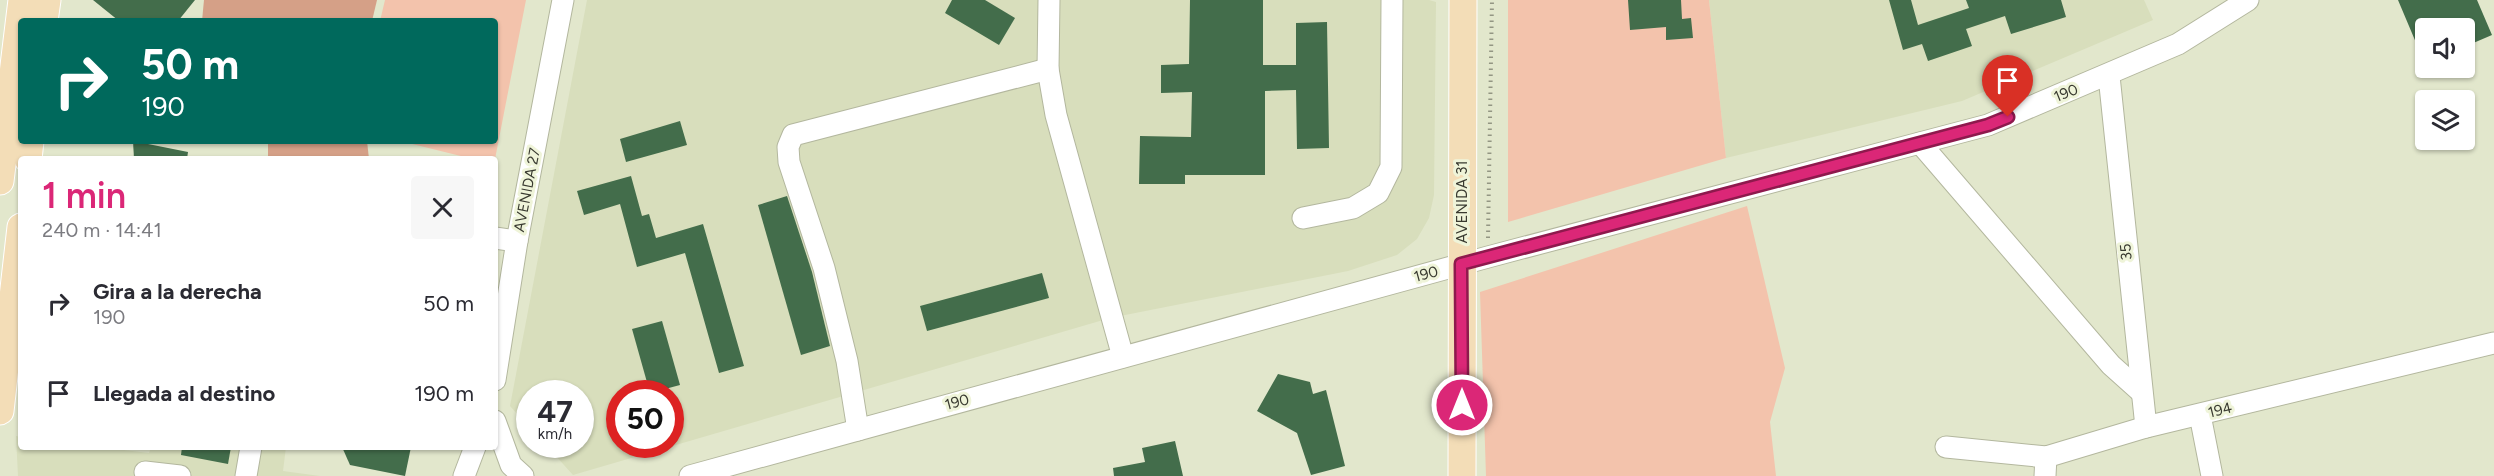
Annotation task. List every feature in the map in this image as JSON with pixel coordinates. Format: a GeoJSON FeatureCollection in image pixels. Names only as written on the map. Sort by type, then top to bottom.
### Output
{"type":"FeatureCollection","features":[{"type":"Feature","properties":{"kind":"main road"},"geometry":{"type":"LineString","coordinates":[[0,181],[7,62],[22,0]]}},
{"type":"Feature","properties":{"kind":"main road"},"geometry":{"type":"LineString","coordinates":[[44,18],[47,0]]}},
{"type":"Feature","properties":{"kind":"main road","name":"AVENIDA 31"},"geometry":{"type":"LineString","coordinates":[[1462,476],[1463,0]]}},
{"type":"Feature","properties":{"kind":"main road"},"geometry":{"type":"LineString","coordinates":[[0,411],[18,253]]}},
{"type":"Feature","properties":{"kind":"street","name":"AVENIDA 27"},"geometry":{"type":"LineString","coordinates":[[498,361],[517,242],[563,0]]}},
{"type":"Feature","properties":{"kind":"street"},"geometry":{"type":"LineString","coordinates":[[1049,0],[1048,69],[1056,116],[1123,357]]}},
{"type":"Feature","properties":{"kind":"street"},"geometry":{"type":"LineString","coordinates":[[1303,218],[1353,208],[1378,193],[1391,167],[1392,0]]}},
{"type":"Feature","properties":{"kind":"street","name":"190"},"geometry":{"type":"LineString","coordinates":[[690,476],[1461,264],[1988,125],[2109,76],[2178,44],[2248,0]]}},
{"type":"Feature","properties":{"kind":"street"},"geometry":{"type":"LineString","coordinates":[[858,430],[847,361],[824,268],[789,162],[788,147],[793,135],[1048,69]]}},
{"type":"Feature","properties":{"kind":"street","name":"35"},"geometry":{"type":"LineString","coordinates":[[2109,76],[2140,392],[2146,427]]}},
{"type":"Feature","properties":{"kind":"street"},"geometry":{"type":"LineString","coordinates":[[1920,143],[2111,365],[2140,392]]}},
{"type":"Feature","properties":{"kind":"street"},"geometry":{"type":"LineString","coordinates":[[498,239],[517,242]]}},
{"type":"Feature","properties":{"kind":"street","name":"194"},"geometry":{"type":"LineString","coordinates":[[1946,447],[2045,466],[2146,427],[2494,343]]}},
{"type":"Feature","properties":{"kind":"street"},"geometry":{"type":"LineString","coordinates":[[2200,415],[2212,476]]}},
{"type":"Feature","properties":{"kind":"street"},"geometry":{"type":"LineString","coordinates":[[498,429],[511,465],[523,476]]}},
{"type":"Feature","properties":{"kind":"street"},"geometry":{"type":"LineString","coordinates":[[246,476],[250,450]]}},
{"type":"Feature","properties":{"kind":"street"},"geometry":{"type":"LineString","coordinates":[[464,476],[475,450]]}},
{"type":"Feature","properties":{"kind":"street"},"geometry":{"type":"LineString","coordinates":[[145,472],[180,476]]}},
{"type":"Feature","properties":{"kind":"path"},"geometry":{"type":"LineString","coordinates":[[1488,257],[1492,0]]}},
{"type":"Feature","properties":{"kind":"shaded area"},"geometry":{"type":"Polygon","coordinates":[[[204,0],[377,0],[373,18],[202,18],[204,0]]]}},
{"type":"Feature","properties":{"kind":"shaded area"},"geometry":{"type":"Polygon","coordinates":[[[385,0],[526,0],[498,144],[498,18],[381,18],[385,0]]]}},
{"type":"Feature","properties":{"kind":"shaded area"},"geometry":{"type":"Polygon","coordinates":[[[587,0],[1429,0],[1436,2],[1434,195],[1429,218],[1417,239],[1397,255],[1348,271],[1110,318],[684,443],[684,380],[606,380],[606,458],[631,458],[573,475],[558,458],[594,458],[594,380],[516,380],[516,413],[510,406],[587,0]]]}},
{"type":"Feature","properties":{"kind":"shaded area"},"geometry":{"type":"Polygon","coordinates":[[[1508,0],[1709,0],[1726,158],[1508,222],[1508,0]]]}},
{"type":"Feature","properties":{"kind":"shaded area"},"geometry":{"type":"Polygon","coordinates":[[[1709,0],[2144,0],[2153,20],[1962,101],[1726,158],[1709,0]]]}},
{"type":"Feature","properties":{"kind":"shaded area"},"geometry":{"type":"Polygon","coordinates":[[[268,144],[367,144],[369,156],[268,156],[268,144]]]}},
{"type":"Feature","properties":{"kind":"shaded area"},"geometry":{"type":"Polygon","coordinates":[[[412,144],[498,144],[496,156],[461,156],[412,144]]]}},
{"type":"Feature","properties":{"kind":"shaded area"},"geometry":{"type":"Polygon","coordinates":[[[1747,206],[1785,368],[1770,422],[1776,476],[1486,476],[1480,292],[1747,206]]]}},
{"type":"Feature","properties":{"kind":"shaded area"},"geometry":{"type":"Polygon","coordinates":[[[16,436],[18,436],[18,450],[124,450],[149,453],[150,450],[286,450],[283,471],[320,476],[18,476],[16,436]]]}},
{"type":"Feature","properties":{"kind":"building"},"geometry":{"type":"Polygon","coordinates":[[[93,0],[195,0],[180,18],[115,18],[93,0]]]}},
{"type":"Feature","properties":{"kind":"building"},"geometry":{"type":"Polygon","coordinates":[[[952,0],[985,0],[1015,18],[999,45],[945,13],[952,0]]]}},
{"type":"Feature","properties":{"kind":"building"},"geometry":{"type":"Polygon","coordinates":[[[1190,0],[1263,0],[1263,65],[1296,65],[1296,23],[1327,22],[1329,148],[1297,149],[1296,90],[1265,91],[1265,175],[1185,175],[1185,184],[1139,184],[1140,136],[1191,137],[1192,92],[1161,93],[1161,65],[1189,64],[1190,0]]]}},
{"type":"Feature","properties":{"kind":"building"},"geometry":{"type":"Polygon","coordinates":[[[1628,0],[1681,0],[1682,19],[1691,18],[1693,38],[1666,40],[1666,27],[1630,30],[1628,0]]]}},
{"type":"Feature","properties":{"kind":"building"},"geometry":{"type":"Polygon","coordinates":[[[1889,0],[1911,0],[1918,25],[1969,8],[1966,0],[2061,0],[2066,17],[2011,34],[2005,16],[1966,29],[1972,46],[1928,61],[1922,44],[1903,50],[1889,0]]]}},
{"type":"Feature","properties":{"kind":"building"},"geometry":{"type":"Polygon","coordinates":[[[2398,0],[2477,0],[2492,35],[2475,42],[2475,18],[2415,18],[2415,40],[2398,0]]]}},
{"type":"Feature","properties":{"kind":"building"},"geometry":{"type":"Polygon","coordinates":[[[680,121],[687,145],[626,162],[620,139],[680,121]]]}},
{"type":"Feature","properties":{"kind":"building"},"geometry":{"type":"Polygon","coordinates":[[[133,144],[148,144],[188,152],[187,156],[134,156],[133,144]]]}},
{"type":"Feature","properties":{"kind":"building"},"geometry":{"type":"Polygon","coordinates":[[[631,176],[642,216],[649,214],[656,238],[703,224],[744,366],[719,373],[685,253],[637,267],[620,204],[584,215],[577,191],[631,176]]]}},
{"type":"Feature","properties":{"kind":"building"},"geometry":{"type":"Polygon","coordinates":[[[787,196],[812,272],[830,346],[801,355],[758,205],[787,196]]]}},
{"type":"Feature","properties":{"kind":"building"},"geometry":{"type":"Polygon","coordinates":[[[1042,273],[1049,298],[927,331],[920,306],[1042,273]]]}},
{"type":"Feature","properties":{"kind":"building"},"geometry":{"type":"Polygon","coordinates":[[[662,321],[679,380],[646,380],[632,329],[662,321]]]}},
{"type":"Feature","properties":{"kind":"building"},"geometry":{"type":"Polygon","coordinates":[[[1278,374],[1310,382],[1313,394],[1326,390],[1345,466],[1311,475],[1297,433],[1257,411],[1278,374]]]}},
{"type":"Feature","properties":{"kind":"building"},"geometry":{"type":"Polygon","coordinates":[[[1175,441],[1183,476],[1114,476],[1113,468],[1145,462],[1142,448],[1175,441]]]}},
{"type":"Feature","properties":{"kind":"building"},"geometry":{"type":"Polygon","coordinates":[[[182,450],[230,450],[228,464],[181,455],[182,450]]]}},
{"type":"Feature","properties":{"kind":"building"},"geometry":{"type":"Polygon","coordinates":[[[343,450],[410,450],[405,476],[350,465],[343,450]]]}},
{"type":"Feature","properties":{"kind":"route"},"geometry":{"type":"LineString","coordinates":[[1462,405],[1461,264],[1988,125],[2008,117]]}}]}
